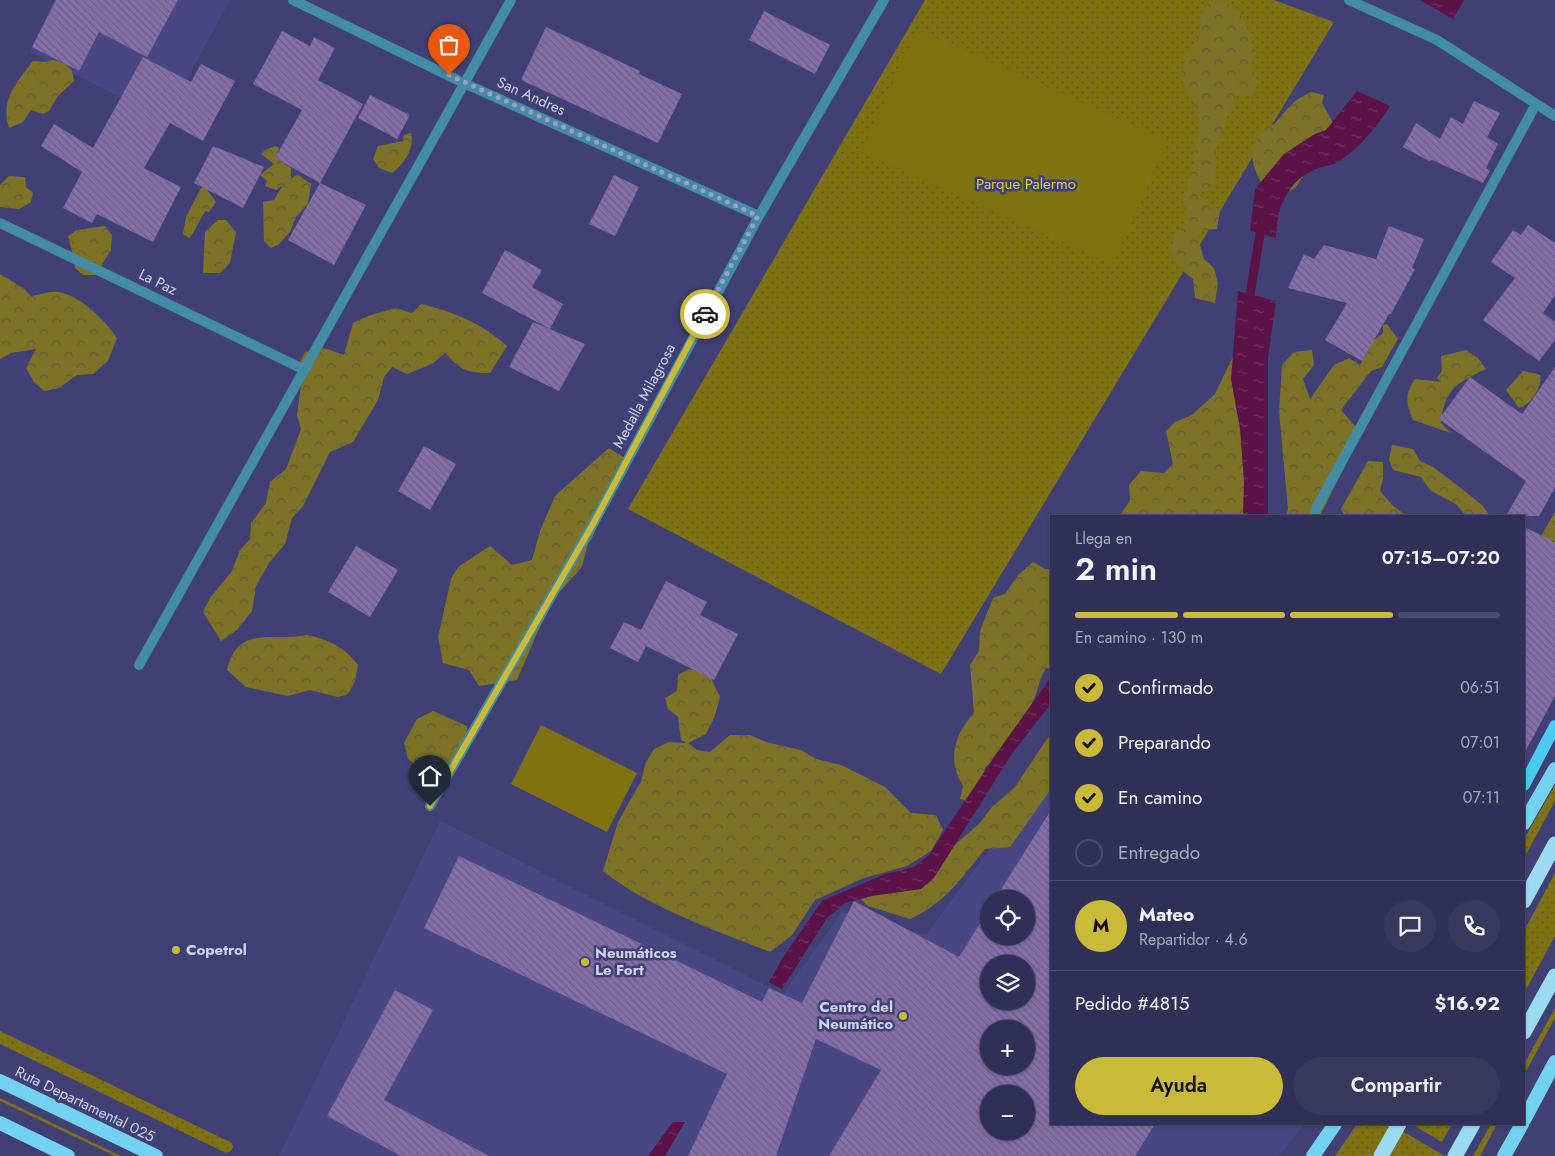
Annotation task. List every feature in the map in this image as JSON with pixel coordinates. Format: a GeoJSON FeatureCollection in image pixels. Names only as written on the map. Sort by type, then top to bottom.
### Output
{"type":"FeatureCollection","features":[{"type":"Feature","properties":{"kind":"highway"},"geometry":{"type":"LineString","coordinates":[[1525,821],[1555,769]]}},
{"type":"Feature","properties":{"kind":"highway"},"geometry":{"type":"LineString","coordinates":[[1525,899],[1555,844]]}},
{"type":"Feature","properties":{"kind":"highway"},"geometry":{"type":"LineString","coordinates":[[1525,1030],[1555,976]]}},
{"type":"Feature","properties":{"kind":"highway"},"geometry":{"type":"LineString","coordinates":[[1525,1118],[1555,1062]]}},
{"type":"Feature","properties":{"kind":"highway","name":"Ruta Departamental 025"},"geometry":{"type":"LineString","coordinates":[[0,1081],[156,1156]]}},
{"type":"Feature","properties":{"kind":"highway"},"geometry":{"type":"LineString","coordinates":[[0,1123],[68,1156]]}},
{"type":"Feature","properties":{"kind":"highway"},"geometry":{"type":"LineString","coordinates":[[1313,1156],[1334,1125]]}},
{"type":"Feature","properties":{"kind":"highway"},"geometry":{"type":"LineString","coordinates":[[1381,1156],[1398,1125]]}},
{"type":"Feature","properties":{"kind":"highway"},"geometry":{"type":"LineString","coordinates":[[1455,1156],[1472,1125]]}},
{"type":"Feature","properties":{"kind":"highway"},"geometry":{"type":"LineString","coordinates":[[1504,1156],[1521,1125]]}},
{"type":"Feature","properties":{"kind":"main road"},"geometry":{"type":"LineString","coordinates":[[1525,783],[1555,726]]}},
{"type":"Feature","properties":{"kind":"street","name":"San Andres"},"geometry":{"type":"LineString","coordinates":[[293,0],[466,84],[758,216]]}},
{"type":"Feature","properties":{"kind":"street"},"geometry":{"type":"LineString","coordinates":[[139,666],[304,369],[466,84],[511,0]]}},
{"type":"Feature","properties":{"kind":"street","name":"Medalla Milagrosa"},"geometry":{"type":"LineString","coordinates":[[430,806],[593,524],[758,216],[884,0]]}},
{"type":"Feature","properties":{"kind":"street"},"geometry":{"type":"LineString","coordinates":[[1350,0],[1437,40],[1555,116]]}},
{"type":"Feature","properties":{"kind":"street"},"geometry":{"type":"LineString","coordinates":[[1315,511],[1536,104]]}},
{"type":"Feature","properties":{"kind":"street","name":"La Paz"},"geometry":{"type":"LineString","coordinates":[[0,223],[304,369]]}},
{"type":"Feature","properties":{"kind":"shaded area"},"geometry":{"type":"Polygon","coordinates":[[[54,0],[230,0],[165,120],[30,52],[54,0]]]}},
{"type":"Feature","properties":{"kind":"shaded area"},"geometry":{"type":"Polygon","coordinates":[[[1050,767],[1050,1125],[1303,1125],[1279,1156],[279,1156],[440,821],[783,994],[842,912],[926,935],[1050,767]]]}},
{"type":"Feature","properties":{"kind":"green space","name":"Parque Palermo"},"geometry":{"type":"Polygon","coordinates":[[[925,0],[1274,0],[1334,22],[941,674],[628,509],[925,0]]]}},
{"type":"Feature","properties":{"kind":"green space"},"geometry":{"type":"Polygon","coordinates":[[[1210,0],[1222,1],[1230,5],[1242,17],[1256,53],[1249,63],[1257,80],[1255,95],[1238,94],[1224,125],[1216,150],[1213,189],[1196,194],[1220,211],[1217,229],[1203,230],[1197,234],[1204,259],[1214,268],[1218,284],[1215,303],[1195,298],[1193,279],[1183,271],[1168,249],[1176,234],[1188,220],[1183,204],[1194,162],[1199,123],[1193,100],[1180,77],[1190,49],[1200,36],[1202,13],[1210,0]]]}},
{"type":"Feature","properties":{"kind":"green space"},"geometry":{"type":"Polygon","coordinates":[[[917,29],[1168,141],[1112,264],[861,152],[917,29]]]}},
{"type":"Feature","properties":{"kind":"green space"},"geometry":{"type":"Polygon","coordinates":[[[54,60],[65,64],[72,71],[74,81],[58,96],[49,111],[43,114],[31,110],[23,122],[9,128],[7,118],[8,100],[16,84],[33,61],[45,62],[54,60]]]}},
{"type":"Feature","properties":{"kind":"green space"},"geometry":{"type":"Polygon","coordinates":[[[1311,92],[1324,95],[1322,103],[1332,121],[1332,136],[1295,188],[1273,199],[1255,169],[1252,152],[1254,144],[1258,136],[1274,124],[1292,104],[1300,97],[1311,92]]]}},
{"type":"Feature","properties":{"kind":"green space"},"geometry":{"type":"Polygon","coordinates":[[[411,133],[410,150],[401,165],[392,173],[379,168],[373,159],[378,146],[403,141],[404,135],[411,133]]]}},
{"type":"Feature","properties":{"kind":"green space"},"geometry":{"type":"Polygon","coordinates":[[[275,146],[279,148],[276,158],[291,168],[291,179],[297,174],[311,184],[308,204],[296,217],[290,232],[279,244],[271,248],[264,241],[263,202],[274,200],[283,185],[276,190],[265,186],[267,181],[260,175],[274,164],[261,154],[275,146]]]}},
{"type":"Feature","properties":{"kind":"green space"},"geometry":{"type":"Polygon","coordinates":[[[9,176],[25,177],[26,187],[33,193],[31,202],[19,209],[0,207],[0,185],[9,176]]]}},
{"type":"Feature","properties":{"kind":"green space"},"geometry":{"type":"Polygon","coordinates":[[[205,187],[216,202],[209,212],[206,211],[203,214],[189,238],[183,234],[186,217],[201,188],[205,187]]]}},
{"type":"Feature","properties":{"kind":"green space"},"geometry":{"type":"Polygon","coordinates":[[[218,220],[226,220],[236,232],[230,263],[220,273],[203,273],[205,232],[218,220]]]}},
{"type":"Feature","properties":{"kind":"green space"},"geometry":{"type":"Polygon","coordinates":[[[105,226],[112,235],[111,250],[95,275],[83,275],[75,268],[68,236],[77,230],[105,226]]]}},
{"type":"Feature","properties":{"kind":"green space"},"geometry":{"type":"Polygon","coordinates":[[[0,274],[23,288],[31,296],[58,292],[75,298],[91,309],[106,323],[117,338],[108,361],[93,374],[77,375],[59,388],[44,391],[34,382],[26,368],[36,349],[11,353],[0,359],[0,274]]]}},
{"type":"Feature","properties":{"kind":"green space"},"geometry":{"type":"Polygon","coordinates":[[[421,304],[467,319],[507,346],[490,373],[464,369],[445,353],[432,364],[407,374],[392,367],[384,377],[378,400],[353,442],[330,452],[303,506],[292,518],[285,544],[269,563],[256,586],[252,611],[237,630],[221,641],[203,612],[210,598],[232,571],[240,550],[250,539],[251,523],[266,503],[270,482],[286,469],[301,429],[297,415],[301,386],[298,367],[305,352],[324,348],[344,355],[353,323],[368,316],[395,308],[412,313],[421,304]]]}},
{"type":"Feature","properties":{"kind":"green space"},"geometry":{"type":"Polygon","coordinates":[[[1387,324],[1398,339],[1382,367],[1371,371],[1341,410],[1361,433],[1320,515],[1286,515],[1288,509],[1279,411],[1282,365],[1294,352],[1312,350],[1314,365],[1303,379],[1310,399],[1334,365],[1349,358],[1360,365],[1373,341],[1383,333],[1383,325],[1387,324]]]}},
{"type":"Feature","properties":{"kind":"green space"},"geometry":{"type":"Polygon","coordinates":[[[1241,340],[1260,515],[1120,515],[1130,501],[1129,485],[1141,471],[1164,473],[1173,464],[1166,431],[1175,422],[1192,415],[1215,394],[1241,340]]]}},
{"type":"Feature","properties":{"kind":"green space"},"geometry":{"type":"Polygon","coordinates":[[[1466,350],[1478,358],[1486,369],[1460,383],[1454,388],[1445,402],[1441,423],[1451,433],[1413,420],[1407,399],[1415,379],[1441,382],[1437,378],[1442,371],[1441,356],[1466,350]]]}},
{"type":"Feature","properties":{"kind":"green space"},"geometry":{"type":"Polygon","coordinates":[[[1523,371],[1541,376],[1535,395],[1528,403],[1519,408],[1506,390],[1523,371]]]}},
{"type":"Feature","properties":{"kind":"green space"},"geometry":{"type":"Polygon","coordinates":[[[1392,445],[1413,449],[1420,461],[1433,467],[1467,493],[1482,505],[1489,515],[1465,515],[1457,505],[1430,490],[1421,477],[1393,470],[1389,460],[1392,445]]]}},
{"type":"Feature","properties":{"kind":"green space"},"geometry":{"type":"Polygon","coordinates":[[[609,448],[626,459],[592,538],[588,543],[582,567],[556,596],[538,631],[517,680],[479,686],[469,670],[443,663],[438,637],[451,579],[458,567],[490,546],[512,565],[532,560],[540,531],[555,496],[609,448]]]}},
{"type":"Feature","properties":{"kind":"green space"},"geometry":{"type":"Polygon","coordinates":[[[1368,461],[1383,462],[1383,479],[1380,491],[1393,506],[1406,515],[1344,515],[1341,509],[1368,461]]]}},
{"type":"Feature","properties":{"kind":"green space"},"geometry":{"type":"Polygon","coordinates":[[[1555,512],[1555,541],[1541,536],[1555,512]]]}},
{"type":"Feature","properties":{"kind":"green space"},"geometry":{"type":"Polygon","coordinates":[[[1033,562],[1045,569],[1050,569],[1050,669],[1046,668],[1032,703],[1021,723],[1000,753],[985,767],[983,779],[968,801],[960,799],[963,786],[958,777],[954,757],[955,748],[962,730],[974,713],[970,665],[979,651],[980,631],[993,598],[1005,594],[1018,575],[1033,562]]]}},
{"type":"Feature","properties":{"kind":"green space"},"geometry":{"type":"Polygon","coordinates":[[[307,635],[336,645],[358,665],[355,681],[348,694],[338,697],[310,690],[288,696],[246,687],[227,670],[232,656],[239,646],[248,641],[258,638],[307,635]]]}},
{"type":"Feature","properties":{"kind":"green space"},"geometry":{"type":"Polygon","coordinates":[[[689,669],[709,674],[720,697],[715,716],[706,734],[688,743],[697,750],[710,752],[730,735],[750,735],[766,742],[801,750],[816,759],[841,765],[885,787],[911,813],[936,815],[943,830],[931,851],[907,866],[864,878],[815,900],[792,935],[770,952],[662,907],[641,896],[603,871],[618,822],[641,781],[646,762],[654,749],[669,742],[686,743],[681,740],[678,717],[668,709],[665,698],[677,691],[678,675],[689,669]]]}},
{"type":"Feature","properties":{"kind":"green space"},"geometry":{"type":"Polygon","coordinates":[[[433,711],[467,726],[466,746],[459,764],[439,781],[408,759],[404,743],[417,719],[433,711]]]}},
{"type":"Feature","properties":{"kind":"green space"},"geometry":{"type":"Polygon","coordinates":[[[541,725],[637,773],[607,832],[511,784],[541,725]]]}},
{"type":"Feature","properties":{"kind":"green space"},"geometry":{"type":"Polygon","coordinates":[[[1050,734],[1050,790],[1010,847],[985,849],[943,898],[910,919],[868,906],[859,897],[945,856],[979,824],[992,807],[1015,787],[1050,734]]]}},
{"type":"Feature","properties":{"kind":"green space"},"geometry":{"type":"Polygon","coordinates":[[[1555,785],[1555,801],[1525,856],[1525,837],[1555,785]]]}},
{"type":"Feature","properties":{"kind":"green space"},"geometry":{"type":"Polygon","coordinates":[[[1555,873],[1555,936],[1525,991],[1525,929],[1555,873]]]}},
{"type":"Feature","properties":{"kind":"green space"},"geometry":{"type":"Polygon","coordinates":[[[1555,1008],[1555,1018],[1525,1073],[1525,1062],[1555,1008]]]}},
{"type":"Feature","properties":{"kind":"green space"},"geometry":{"type":"Polygon","coordinates":[[[0,1031],[232,1143],[231,1151],[226,1153],[0,1044],[0,1031]]]}},
{"type":"Feature","properties":{"kind":"green space"},"geometry":{"type":"Polygon","coordinates":[[[0,1098],[121,1156],[115,1156],[0,1101],[0,1098]]]}},
{"type":"Feature","properties":{"kind":"green space"},"geometry":{"type":"Polygon","coordinates":[[[1356,1125],[1392,1125],[1445,1156],[1335,1156],[1356,1125]]]}},
{"type":"Feature","properties":{"kind":"green space"},"geometry":{"type":"Polygon","coordinates":[[[1417,1125],[1451,1125],[1442,1142],[1416,1127],[1417,1125]]]}},
{"type":"Feature","properties":{"kind":"green space"},"geometry":{"type":"Polygon","coordinates":[[[1490,1125],[1496,1125],[1480,1156],[1473,1156],[1490,1125]]]}},
{"type":"Feature","properties":{"kind":"water"},"geometry":{"type":"Polygon","coordinates":[[[1420,0],[1464,0],[1453,19],[1420,0]]]}},
{"type":"Feature","properties":{"kind":"water"},"geometry":{"type":"Polygon","coordinates":[[[1357,91],[1390,106],[1379,122],[1367,137],[1346,157],[1316,169],[1297,181],[1290,189],[1281,206],[1276,238],[1250,231],[1255,189],[1284,154],[1315,134],[1326,130],[1357,91]]]}},
{"type":"Feature","properties":{"kind":"water"},"geometry":{"type":"Polygon","coordinates":[[[1238,291],[1276,301],[1268,358],[1268,515],[1243,515],[1244,482],[1240,429],[1231,379],[1238,291]]]}},
{"type":"Feature","properties":{"kind":"water"},"geometry":{"type":"Polygon","coordinates":[[[1050,678],[1050,705],[1013,752],[934,878],[921,889],[872,896],[845,903],[827,918],[782,989],[769,982],[784,956],[822,901],[885,874],[914,867],[929,855],[996,754],[1050,678]]]}},
{"type":"Feature","properties":{"kind":"water"},"geometry":{"type":"Polygon","coordinates":[[[673,1122],[685,1122],[665,1156],[648,1156],[673,1122]]]}},
{"type":"Feature","properties":{"kind":"building"},"geometry":{"type":"Polygon","coordinates":[[[56,0],[178,0],[147,57],[99,32],[79,71],[32,47],[56,0]]]}},
{"type":"Feature","properties":{"kind":"building"},"geometry":{"type":"Polygon","coordinates":[[[764,11],[830,45],[815,74],[749,40],[764,11]]]}},
{"type":"Feature","properties":{"kind":"building"},"geometry":{"type":"Polygon","coordinates":[[[546,27],[640,71],[639,74],[682,94],[658,143],[521,80],[546,27]]]}},
{"type":"Feature","properties":{"kind":"building"},"geometry":{"type":"Polygon","coordinates":[[[282,31],[310,46],[314,37],[335,48],[318,80],[363,104],[320,183],[275,158],[302,110],[253,84],[282,31]]]}},
{"type":"Feature","properties":{"kind":"building"},"geometry":{"type":"Polygon","coordinates":[[[143,57],[191,82],[201,64],[235,81],[203,141],[170,123],[144,168],[181,187],[153,242],[97,214],[92,223],[63,208],[82,172],[41,146],[54,124],[93,148],[143,57]]]}},
{"type":"Feature","properties":{"kind":"building"},"geometry":{"type":"Polygon","coordinates":[[[370,95],[410,115],[397,139],[358,118],[370,95]]]}},
{"type":"Feature","properties":{"kind":"building"},"geometry":{"type":"Polygon","coordinates":[[[1474,101],[1500,113],[1487,137],[1498,144],[1486,168],[1490,171],[1483,183],[1432,160],[1429,161],[1403,147],[1416,123],[1440,139],[1451,117],[1463,124],[1474,101]]]}},
{"type":"Feature","properties":{"kind":"building"},"geometry":{"type":"Polygon","coordinates":[[[213,146],[264,167],[243,208],[194,183],[213,146]]]}},
{"type":"Feature","properties":{"kind":"building"},"geometry":{"type":"Polygon","coordinates":[[[614,175],[639,187],[615,236],[589,224],[614,175]]]}},
{"type":"Feature","properties":{"kind":"building"},"geometry":{"type":"Polygon","coordinates":[[[320,183],[366,205],[334,265],[288,240],[320,183]]]}},
{"type":"Feature","properties":{"kind":"building"},"geometry":{"type":"Polygon","coordinates":[[[1528,225],[1555,243],[1555,295],[1543,313],[1555,322],[1555,340],[1539,361],[1483,320],[1515,278],[1491,262],[1513,230],[1521,235],[1528,225]]]}},
{"type":"Feature","properties":{"kind":"building"},"geometry":{"type":"Polygon","coordinates":[[[1389,226],[1424,239],[1412,268],[1415,269],[1391,314],[1389,314],[1362,361],[1325,340],[1347,303],[1288,288],[1304,254],[1314,259],[1324,245],[1376,259],[1389,226]]]}},
{"type":"Feature","properties":{"kind":"building"},"geometry":{"type":"Polygon","coordinates":[[[505,250],[542,270],[532,287],[563,304],[550,329],[482,293],[505,250]]]}},
{"type":"Feature","properties":{"kind":"building"},"geometry":{"type":"Polygon","coordinates":[[[533,322],[585,344],[559,391],[509,367],[533,322]]]}},
{"type":"Feature","properties":{"kind":"building"},"geometry":{"type":"Polygon","coordinates":[[[1555,367],[1555,488],[1539,516],[1507,515],[1526,481],[1439,419],[1470,377],[1522,414],[1555,367]]]}},
{"type":"Feature","properties":{"kind":"building"},"geometry":{"type":"Polygon","coordinates":[[[424,446],[456,464],[430,510],[398,491],[424,446]]]}},
{"type":"Feature","properties":{"kind":"building"},"geometry":{"type":"Polygon","coordinates":[[[1525,527],[1555,542],[1555,696],[1525,752],[1525,527]]]}},
{"type":"Feature","properties":{"kind":"building"},"geometry":{"type":"Polygon","coordinates":[[[356,546],[398,570],[370,617],[328,592],[356,546]]]}},
{"type":"Feature","properties":{"kind":"building"},"geometry":{"type":"Polygon","coordinates":[[[666,581],[707,602],[700,615],[738,634],[714,680],[646,646],[638,662],[610,648],[624,622],[641,630],[666,581]]]}},
{"type":"Feature","properties":{"kind":"building"},"geometry":{"type":"Polygon","coordinates":[[[1050,812],[1050,1125],[1154,1125],[1135,1156],[829,1156],[881,1070],[816,1039],[776,1156],[688,1156],[727,1074],[424,928],[459,856],[762,1002],[769,988],[802,1003],[854,901],[959,957],[980,923],[980,945],[1035,945],[1035,890],[1001,890],[1050,812]]]}},
{"type":"Feature","properties":{"kind":"building"},"geometry":{"type":"Polygon","coordinates":[[[395,990],[433,1010],[384,1100],[489,1156],[401,1156],[327,1116],[395,990]]]}},
{"type":"Feature","properties":{"kind":"waterway"},"geometry":{"type":"LineString","coordinates":[[1248,306],[1262,222]]}},
{"type":"Feature","properties":{"kind":"way so far"},"geometry":{"type":"LineString","coordinates":[[449,75],[758,216],[705,314]]}},
{"type":"Feature","properties":{"kind":"place","name":"Copetrol"},"geometry":{"type":"Point","coordinates":[176,950]}},
{"type":"Feature","properties":{"kind":"place","name":"Neumáticos Le Fort"},"geometry":{"type":"Point","coordinates":[585,962]}},
{"type":"Feature","properties":{"kind":"place","name":"Centro del Neumático"},"geometry":{"type":"Point","coordinates":[903,1016]}},
{"type":"Feature","properties":{"kind":"route"},"geometry":{"type":"LineString","coordinates":[[430,806],[593,524],[705,314]]}}]}
